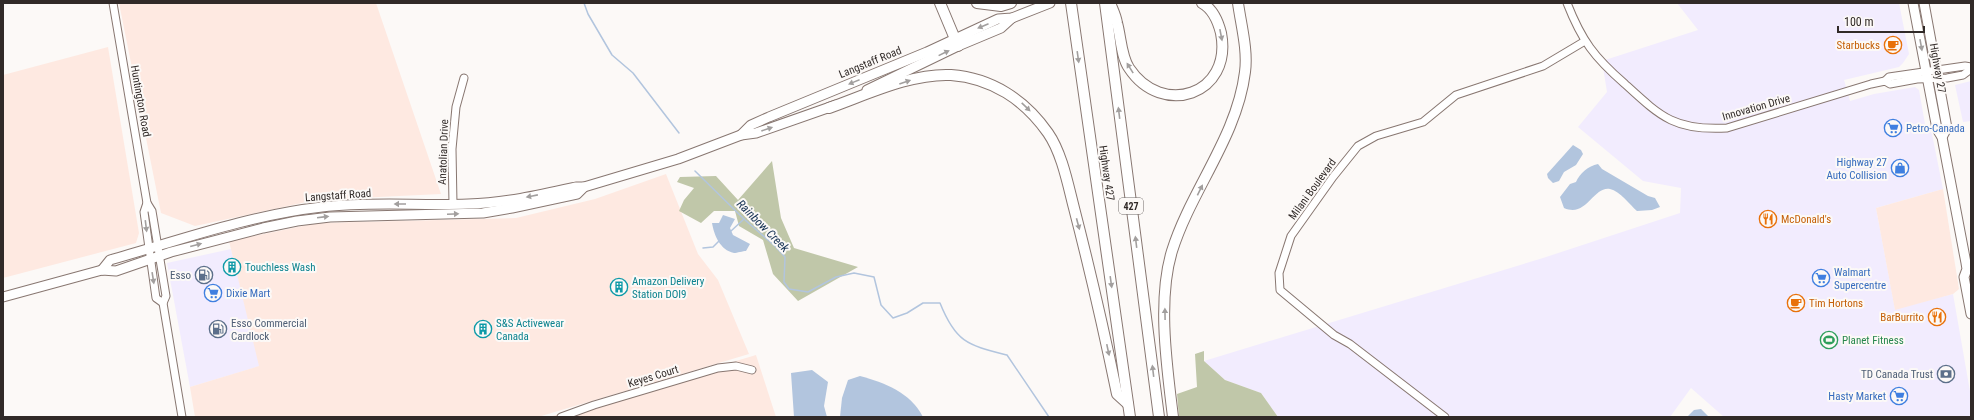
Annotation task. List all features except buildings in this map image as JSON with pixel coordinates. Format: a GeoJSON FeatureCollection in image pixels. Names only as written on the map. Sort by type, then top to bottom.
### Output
{"type":"FeatureCollection","features":[{"type":"Feature","properties":{"kind":"highway"},"geometry":{"type":"LineString","coordinates":[[940,3],[956,42]]}},
{"type":"Feature","properties":{"kind":"highway"},"geometry":{"type":"LineString","coordinates":[[977,3],[1001,6],[1011,3]]}},
{"type":"Feature","properties":{"kind":"highway","name":"Highway 427"},"geometry":{"type":"LineString","coordinates":[[1070,3],[1130,417]]}},
{"type":"Feature","properties":{"kind":"highway","name":"Highway 427"},"geometry":{"type":"LineString","coordinates":[[1105,3],[1158,413]]}},
{"type":"Feature","properties":{"kind":"highway"},"geometry":{"type":"LineString","coordinates":[[1110,3],[1117,22],[1128,66],[1141,83],[1160,94],[1182,95],[1198,90],[1211,80],[1221,63],[1222,42],[1218,21],[1202,3]]}},
{"type":"Feature","properties":{"kind":"highway"},"geometry":{"type":"LineString","coordinates":[[1172,413],[1167,363],[1165,303],[1167,277],[1172,251],[1222,143],[1240,95],[1245,71],[1244,44],[1238,3]]}},
{"type":"Feature","properties":{"kind":"highway"},"geometry":{"type":"LineString","coordinates":[[829,108],[918,78],[950,75],[982,80],[1012,94],[1029,110],[1049,134],[1063,166],[1094,284],[1117,394],[1128,404]]}},
{"type":"Feature","properties":{"kind":"main road","name":"Langstaff Road"},"geometry":{"type":"LineString","coordinates":[[102,270],[110,260],[226,227],[296,210],[343,205],[453,204],[506,201],[576,187],[584,187],[678,160],[741,136],[829,108],[998,19],[1012,18],[1050,3]]}},
{"type":"Feature","properties":{"kind":"main road","name":"Highway 27"},"geometry":{"type":"LineString","coordinates":[[1913,3],[1937,129],[1942,137],[1969,271],[1964,277],[1971,314]]}},
{"type":"Feature","properties":{"kind":"main road","name":"Highway 27"},"geometry":{"type":"LineString","coordinates":[[1924,3],[1947,128],[1942,137]]}},
{"type":"Feature","properties":{"kind":"main road","name":"Langstaff Road"},"geometry":{"type":"LineString","coordinates":[[741,136],[751,125],[763,119],[927,52],[956,42]]}},
{"type":"Feature","properties":{"kind":"main road","name":"Langstaff Road"},"geometry":{"type":"LineString","coordinates":[[3,296],[102,270],[116,272],[155,257],[263,228],[297,221],[330,216],[483,212],[512,208],[577,194],[584,187]]}},
{"type":"Feature","properties":{"kind":"street","name":"Huntington Road"},"geometry":{"type":"LineString","coordinates":[[113,3],[147,203],[144,212],[166,296],[163,303],[182,417]]}},
{"type":"Feature","properties":{"kind":"street","name":"Innovation Drive"},"geometry":{"type":"LineString","coordinates":[[1567,3],[1577,29],[1607,69],[1643,102],[1663,117],[1688,126],[1707,129],[1727,128],[1756,121],[1828,97],[1885,81],[1889,77],[1963,74],[1971,68]]}},
{"type":"Feature","properties":{"kind":"street","name":"Milani Boulevard"},"geometry":{"type":"LineString","coordinates":[[1445,417],[1350,344],[1334,335],[1280,290],[1279,273],[1291,236],[1333,177],[1358,146],[1376,136],[1423,122],[1456,95],[1543,66],[1585,40]]}},
{"type":"Feature","properties":{"kind":"street","name":"Anatolian Drive"},"geometry":{"type":"LineString","coordinates":[[453,204],[452,149],[456,108],[464,78]]}},
{"type":"Feature","properties":{"kind":"street","name":"Keyes Court"},"geometry":{"type":"LineString","coordinates":[[561,417],[594,405],[718,368],[736,366],[752,370]]}},
{"type":"Feature","properties":{"kind":"shaded area"},"geometry":{"type":"Polygon","coordinates":[[[119,3],[376,3],[441,194],[316,200],[195,226],[161,213],[119,3]]]}},
{"type":"Feature","properties":{"kind":"shaded area"},"geometry":{"type":"Polygon","coordinates":[[[1677,3],[1899,3],[1909,54],[1903,63],[1899,67],[1844,80],[1850,101],[1874,94],[1915,87],[1919,90],[1925,124],[1932,134],[1943,189],[1876,208],[1895,309],[1953,294],[1971,397],[1971,417],[1724,417],[1691,388],[1670,417],[1278,417],[1261,393],[1225,380],[1204,361],[1543,258],[1680,213],[1681,188],[1643,181],[1578,127],[1607,92],[1602,61],[1698,30],[1677,3]]]}},
{"type":"Feature","properties":{"kind":"shaded area"},"geometry":{"type":"Polygon","coordinates":[[[108,47],[139,233],[136,243],[3,278],[3,75],[108,47]]]}},
{"type":"Feature","properties":{"kind":"shaded area"},"geometry":{"type":"Polygon","coordinates":[[[1971,81],[1971,121],[1963,122],[1955,85],[1971,81]]]}},
{"type":"Feature","properties":{"kind":"shaded area"},"geometry":{"type":"Polygon","coordinates":[[[666,174],[698,254],[718,280],[749,354],[538,417],[195,417],[190,387],[259,366],[229,241],[317,223],[516,218],[595,199],[666,174]]]}},
{"type":"Feature","properties":{"kind":"shaded area"},"geometry":{"type":"Polygon","coordinates":[[[1943,189],[1959,289],[1953,294],[1895,310],[1876,208],[1943,189]]]}},
{"type":"Feature","properties":{"kind":"shaded area"},"geometry":{"type":"Polygon","coordinates":[[[231,249],[260,366],[190,387],[167,263],[231,249]]]}},
{"type":"Feature","properties":{"kind":"shaded area"},"geometry":{"type":"Polygon","coordinates":[[[756,355],[776,417],[549,417],[756,355]]]}},
{"type":"Feature","properties":{"kind":"green space"},"geometry":{"type":"Polygon","coordinates":[[[772,161],[781,218],[794,248],[858,267],[798,301],[773,274],[763,240],[739,226],[735,211],[714,211],[701,223],[679,211],[684,200],[694,188],[677,182],[680,177],[716,176],[738,200],[772,161]]]}},
{"type":"Feature","properties":{"kind":"green space"},"geometry":{"type":"Polygon","coordinates":[[[1204,351],[1204,361],[1225,380],[1261,393],[1278,417],[1179,417],[1177,394],[1197,387],[1195,354],[1204,351]]]}},
{"type":"Feature","properties":{"kind":"water"},"geometry":{"type":"Polygon","coordinates":[[[1573,145],[1581,150],[1583,154],[1576,165],[1564,172],[1559,181],[1553,183],[1548,178],[1547,174],[1573,145]]]}},
{"type":"Feature","properties":{"kind":"water"},"geometry":{"type":"Polygon","coordinates":[[[1598,164],[1602,169],[1648,196],[1655,198],[1660,207],[1652,210],[1637,211],[1614,190],[1604,189],[1584,206],[1578,209],[1572,210],[1564,208],[1560,197],[1570,184],[1576,182],[1582,173],[1588,168],[1598,164]]]}},
{"type":"Feature","properties":{"kind":"water"},"geometry":{"type":"Polygon","coordinates":[[[723,215],[735,219],[730,228],[733,235],[750,244],[746,251],[734,253],[725,249],[718,241],[712,223],[719,223],[723,215]]]}},
{"type":"Feature","properties":{"kind":"water"},"geometry":{"type":"Polygon","coordinates":[[[812,370],[828,382],[824,406],[827,417],[794,417],[791,373],[812,370]]]}},
{"type":"Feature","properties":{"kind":"water"},"geometry":{"type":"Polygon","coordinates":[[[860,376],[887,385],[904,395],[918,408],[923,417],[840,417],[842,398],[848,380],[860,376]]]}},
{"type":"Feature","properties":{"kind":"water"},"geometry":{"type":"Polygon","coordinates":[[[1701,409],[1709,417],[1687,417],[1694,410],[1701,409]]]}},
{"type":"Feature","properties":{"kind":"waterway","name":"Rainbow Creek"},"geometry":{"type":"LineString","coordinates":[[584,3],[588,14],[612,55],[633,73],[679,133]]}},
{"type":"Feature","properties":{"kind":"waterway","name":"Rainbow Creek"},"geometry":{"type":"LineString","coordinates":[[695,171],[785,257],[784,282],[789,289],[808,292],[836,277],[854,273],[874,277],[881,305],[893,318],[907,313],[923,303],[940,303],[952,327],[965,340],[973,345],[1007,355],[1049,417]]}},
{"type":"Feature","properties":{"kind":"waterway"},"geometry":{"type":"LineString","coordinates":[[731,231],[744,219]]}},
{"type":"Feature","properties":{"kind":"waterway"},"geometry":{"type":"LineString","coordinates":[[703,248],[713,247],[720,240]]}},
{"type":"Feature","properties":{"kind":"place","name":"Starbucks"},"geometry":{"type":"Point","coordinates":[1893,45]}},
{"type":"Feature","properties":{"kind":"place","name":"Petro-Canada"},"geometry":{"type":"Point","coordinates":[1893,128]}},
{"type":"Feature","properties":{"kind":"place","name":"Highway 27 Auto Collision"},"geometry":{"type":"Point","coordinates":[1900,168]}},
{"type":"Feature","properties":{"kind":"place","name":"McDonald's"},"geometry":{"type":"Point","coordinates":[1768,219]}},
{"type":"Feature","properties":{"kind":"place","name":"Touchless Wash"},"geometry":{"type":"Point","coordinates":[232,267]}},
{"type":"Feature","properties":{"kind":"place","name":"Esso"},"geometry":{"type":"Point","coordinates":[204,275]}},
{"type":"Feature","properties":{"kind":"place","name":"Walmart Supercentre"},"geometry":{"type":"Point","coordinates":[1821,278]}},
{"type":"Feature","properties":{"kind":"place","name":"Amazon Delivery Station DOI9"},"geometry":{"type":"Point","coordinates":[619,287]}},
{"type":"Feature","properties":{"kind":"place","name":"Dixie Mart"},"geometry":{"type":"Point","coordinates":[213,293]}},
{"type":"Feature","properties":{"kind":"place","name":"Tim Hortons"},"geometry":{"type":"Point","coordinates":[1796,303]}},
{"type":"Feature","properties":{"kind":"place","name":"BarBurrito"},"geometry":{"type":"Point","coordinates":[1937,317]}},
{"type":"Feature","properties":{"kind":"place","name":"Esso Commercial Cardlock"},"geometry":{"type":"Point","coordinates":[218,329]}},
{"type":"Feature","properties":{"kind":"place","name":"S&S Activewear Canada"},"geometry":{"type":"Point","coordinates":[483,329]}},
{"type":"Feature","properties":{"kind":"place","name":"Planet Fitness"},"geometry":{"type":"Point","coordinates":[1829,340]}},
{"type":"Feature","properties":{"kind":"place","name":"TD Canada Trust"},"geometry":{"type":"Point","coordinates":[1946,374]}},
{"type":"Feature","properties":{"kind":"place","name":"Hasty Market"},"geometry":{"type":"Point","coordinates":[1899,396]}}]}
